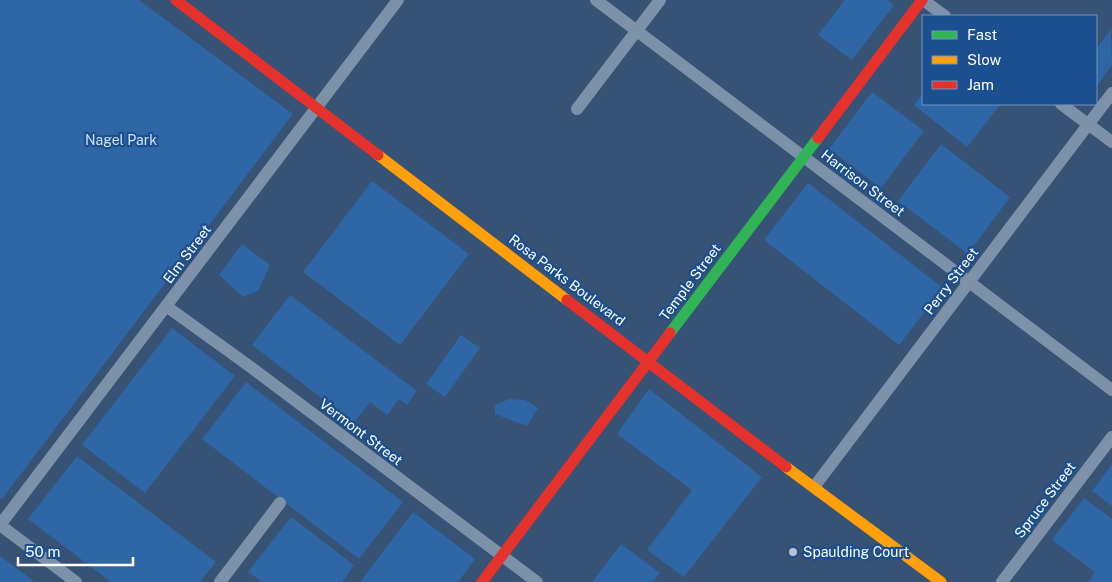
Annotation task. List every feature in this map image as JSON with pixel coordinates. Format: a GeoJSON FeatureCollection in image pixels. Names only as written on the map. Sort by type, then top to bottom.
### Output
{"type":"FeatureCollection","features":[{"type":"Feature","properties":{"kind":"street","name":"Rosa Parks Boulevard"},"geometry":{"type":"LineString","coordinates":[[176,0],[935,580]]}},
{"type":"Feature","properties":{"kind":"street","name":"Elm Street"},"geometry":{"type":"LineString","coordinates":[[0,525],[398,0]]}},
{"type":"Feature","properties":{"kind":"street","name":"Harrison Street"},"geometry":{"type":"LineString","coordinates":[[596,0],[1112,390]]}},
{"type":"Feature","properties":{"kind":"street"},"geometry":{"type":"LineString","coordinates":[[577,109],[660,0]]}},
{"type":"Feature","properties":{"kind":"street"},"geometry":{"type":"LineString","coordinates":[[923,0],[944,15]]}},
{"type":"Feature","properties":{"kind":"street","name":"Temple Street"},"geometry":{"type":"LineString","coordinates":[[482,582],[923,0]]}},
{"type":"Feature","properties":{"kind":"street","name":"Perry Street"},"geometry":{"type":"LineString","coordinates":[[814,487],[1112,93]]}},
{"type":"Feature","properties":{"kind":"street"},"geometry":{"type":"LineString","coordinates":[[1062,105],[1112,142]]}},
{"type":"Feature","properties":{"kind":"street","name":"Vermont Street"},"geometry":{"type":"LineString","coordinates":[[166,306],[252,368],[537,582]]}},
{"type":"Feature","properties":{"kind":"street","name":"Spruce Street"},"geometry":{"type":"LineString","coordinates":[[1002,582],[1112,437]]}},
{"type":"Feature","properties":{"kind":"street"},"geometry":{"type":"LineString","coordinates":[[220,582],[280,503]]}},
{"type":"Feature","properties":{"kind":"street"},"geometry":{"type":"LineString","coordinates":[[0,525],[76,582]]}},
{"type":"Feature","properties":{"kind":"green space","name":"Nagel Park"},"geometry":{"type":"Polygon","coordinates":[[[0,0],[139,0],[293,114],[2,499],[0,498],[0,0]]]}},
{"type":"Feature","properties":{"kind":"green space"},"geometry":{"type":"Polygon","coordinates":[[[845,0],[888,0],[894,5],[852,60],[818,35],[845,0]]]}},
{"type":"Feature","properties":{"kind":"green space"},"geometry":{"type":"Polygon","coordinates":[[[1111,29],[1112,65],[1097,86],[1097,48],[1111,29]]]}},
{"type":"Feature","properties":{"kind":"green space"},"geometry":{"type":"Polygon","coordinates":[[[872,92],[924,131],[881,188],[829,149],[872,92]]]}},
{"type":"Feature","properties":{"kind":"green space"},"geometry":{"type":"Polygon","coordinates":[[[922,94],[922,105],[1000,105],[967,147],[914,105],[922,94]]]}},
{"type":"Feature","properties":{"kind":"green space"},"geometry":{"type":"Polygon","coordinates":[[[941,144],[1010,197],[968,254],[898,201],[941,144]]]}},
{"type":"Feature","properties":{"kind":"green space"},"geometry":{"type":"Polygon","coordinates":[[[372,181],[469,254],[400,345],[303,272],[372,181]]]}},
{"type":"Feature","properties":{"kind":"green space"},"geometry":{"type":"Polygon","coordinates":[[[808,183],[943,288],[899,345],[764,240],[808,183]]]}},
{"type":"Feature","properties":{"kind":"green space"},"geometry":{"type":"Polygon","coordinates":[[[242,244],[270,265],[258,291],[243,297],[219,275],[242,244]]]}},
{"type":"Feature","properties":{"kind":"green space"},"geometry":{"type":"Polygon","coordinates":[[[290,295],[417,391],[407,405],[399,399],[387,415],[370,402],[354,423],[252,345],[290,295]]]}},
{"type":"Feature","properties":{"kind":"green space"},"geometry":{"type":"Polygon","coordinates":[[[172,328],[235,376],[145,493],[82,445],[172,328]]]}},
{"type":"Feature","properties":{"kind":"green space"},"geometry":{"type":"Polygon","coordinates":[[[461,335],[480,348],[445,397],[426,384],[461,335]]]}},
{"type":"Feature","properties":{"kind":"green space"},"geometry":{"type":"Polygon","coordinates":[[[246,382],[403,502],[359,559],[202,439],[246,382]]]}},
{"type":"Feature","properties":{"kind":"green space"},"geometry":{"type":"Polygon","coordinates":[[[649,389],[762,477],[684,577],[647,550],[692,490],[617,434],[649,389]]]}},
{"type":"Feature","properties":{"kind":"green space"},"geometry":{"type":"Polygon","coordinates":[[[509,399],[525,400],[538,408],[527,426],[495,414],[495,405],[509,399]]]}},
{"type":"Feature","properties":{"kind":"green space"},"geometry":{"type":"Polygon","coordinates":[[[77,456],[216,562],[200,582],[111,582],[28,519],[77,456]]]}},
{"type":"Feature","properties":{"kind":"green space"},"geometry":{"type":"Polygon","coordinates":[[[1112,464],[1112,506],[1092,491],[1112,464]]]}},
{"type":"Feature","properties":{"kind":"green space"},"geometry":{"type":"Polygon","coordinates":[[[1084,498],[1112,519],[1112,582],[1088,582],[1095,572],[1052,540],[1084,498]]]}},
{"type":"Feature","properties":{"kind":"green space"},"geometry":{"type":"Polygon","coordinates":[[[413,512],[475,559],[458,582],[360,582],[413,512]]]}},
{"type":"Feature","properties":{"kind":"green space"},"geometry":{"type":"Polygon","coordinates":[[[291,517],[354,565],[342,582],[262,582],[248,572],[291,517]]]}},
{"type":"Feature","properties":{"kind":"green space"},"geometry":{"type":"Polygon","coordinates":[[[621,544],[660,573],[653,582],[592,582],[621,544]]]}},
{"type":"Feature","properties":{"kind":"green space"},"geometry":{"type":"Polygon","coordinates":[[[0,556],[35,582],[0,582],[0,556]]]}},
{"type":"Feature","properties":{"kind":"traffic: fast"},"geometry":{"type":"LineString","coordinates":[[670,333],[818,138]]}},
{"type":"Feature","properties":{"kind":"traffic: slow"},"geometry":{"type":"LineString","coordinates":[[378,155],[567,300]]}},
{"type":"Feature","properties":{"kind":"traffic: slow"},"geometry":{"type":"LineString","coordinates":[[786,467],[941,582]]}},
{"type":"Feature","properties":{"kind":"traffic: jam"},"geometry":{"type":"LineString","coordinates":[[176,0],[378,155]]}},
{"type":"Feature","properties":{"kind":"traffic: jam"},"geometry":{"type":"LineString","coordinates":[[818,138],[922,0]]}},
{"type":"Feature","properties":{"kind":"traffic: jam"},"geometry":{"type":"LineString","coordinates":[[567,300],[786,467]]}},
{"type":"Feature","properties":{"kind":"traffic: jam"},"geometry":{"type":"LineString","coordinates":[[482,582],[670,333]]}},
{"type":"Feature","properties":{"kind":"place","name":"Spaulding Court"},"geometry":{"type":"Point","coordinates":[793,552]}}]}
